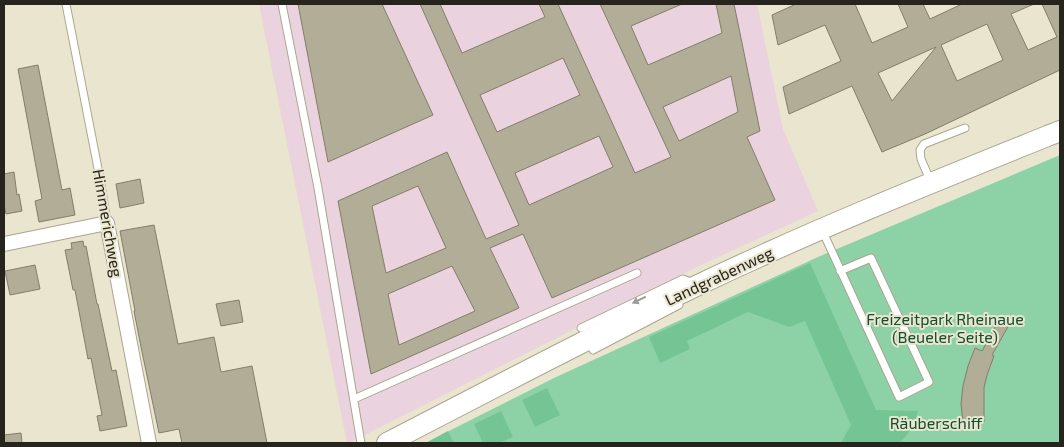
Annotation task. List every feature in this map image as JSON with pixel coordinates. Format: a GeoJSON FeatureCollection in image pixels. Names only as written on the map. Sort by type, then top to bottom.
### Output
{"type":"FeatureCollection","features":[{"type":"Feature","properties":{"kind":"street","name":"Landgrabenweg"},"geometry":{"type":"LineString","coordinates":[[387,443],[579,343],[695,292],[822,229],[1060,131]]}},
{"type":"Feature","properties":{"kind":"street"},"geometry":{"type":"LineString","coordinates":[[4,244],[107,223]]}},
{"type":"Feature","properties":{"kind":"street","name":"Himmerichweg"},"geometry":{"type":"LineString","coordinates":[[107,223],[149,443]]}},
{"type":"Feature","properties":{"kind":"lane","name":"Himmerichweg"},"geometry":{"type":"LineString","coordinates":[[66,4],[107,223]]}},
{"type":"Feature","properties":{"kind":"lane"},"geometry":{"type":"LineString","coordinates":[[282,4],[318,188],[361,443]]}},
{"type":"Feature","properties":{"kind":"lane"},"geometry":{"type":"LineString","coordinates":[[931,183],[921,159],[920,150],[924,144],[965,128]]}},
{"type":"Feature","properties":{"kind":"lane"},"geometry":{"type":"LineString","coordinates":[[822,229],[840,271],[899,397],[929,382],[871,258],[840,271]]}},
{"type":"Feature","properties":{"kind":"lane"},"geometry":{"type":"LineString","coordinates":[[354,399],[637,273]]}},
{"type":"Feature","properties":{"kind":"lane"},"geometry":{"type":"LineString","coordinates":[[581,328],[683,279],[695,292]]}},
{"type":"Feature","properties":{"kind":"lane"},"geometry":{"type":"LineString","coordinates":[[592,350],[684,303]]}},
{"type":"Feature","properties":{"kind":"shaded area"},"geometry":{"type":"Polygon","coordinates":[[[259,4],[757,4],[783,129],[818,211],[699,266],[347,443],[259,4]]]}},
{"type":"Feature","properties":{"kind":"green space","name":"Freizeitpark Rheinaue (Beueler Seite)"},"geometry":{"type":"Polygon","coordinates":[[[1060,155],[1060,443],[425,443],[554,378],[818,257],[1060,155]]]}},
{"type":"Feature","properties":{"kind":"green space"},"geometry":{"type":"Polygon","coordinates":[[[810,263],[876,410],[918,411],[911,429],[899,443],[841,443],[851,425],[805,321],[789,327],[748,312],[687,341],[690,349],[660,363],[649,337],[810,263]]]}},
{"type":"Feature","properties":{"kind":"green space"},"geometry":{"type":"Polygon","coordinates":[[[547,388],[560,415],[535,427],[522,400],[547,388]]]}},
{"type":"Feature","properties":{"kind":"green space"},"geometry":{"type":"Polygon","coordinates":[[[501,411],[513,437],[499,443],[483,443],[474,424],[501,411]]]}},
{"type":"Feature","properties":{"kind":"green space"},"geometry":{"type":"Polygon","coordinates":[[[448,431],[454,443],[428,442],[448,431]]]}},
{"type":"Feature","properties":{"kind":"building"},"geometry":{"type":"Polygon","coordinates":[[[298,4],[382,4],[433,115],[328,162],[298,4]]]}},
{"type":"Feature","properties":{"kind":"building"},"geometry":{"type":"Polygon","coordinates":[[[420,4],[440,4],[462,53],[545,17],[539,4],[558,4],[635,173],[671,157],[600,4],[682,4],[631,26],[648,65],[722,33],[716,4],[734,4],[760,131],[747,137],[775,200],[552,298],[523,234],[490,248],[519,308],[371,374],[338,201],[447,152],[486,239],[519,225],[420,4]],[[563,58],[480,95],[497,132],[580,95],[563,58]],[[731,76],[663,107],[679,141],[738,112],[731,76]],[[599,136],[515,173],[529,205],[613,167],[599,136]],[[418,186],[372,206],[386,273],[446,248],[418,186]],[[452,266],[388,294],[399,345],[475,311],[452,266]]]}},
{"type":"Feature","properties":{"kind":"building"},"geometry":{"type":"Polygon","coordinates":[[[796,4],[855,4],[872,43],[908,27],[898,4],[923,4],[930,19],[962,4],[1034,4],[1011,14],[1028,50],[1057,37],[1042,4],[1060,4],[1060,70],[925,134],[882,152],[852,86],[789,114],[783,87],[841,61],[825,25],[778,45],[772,15],[796,4]],[[987,24],[941,45],[957,81],[1003,60],[987,24]],[[936,47],[878,73],[892,101],[936,47]]]}},
{"type":"Feature","properties":{"kind":"building"},"geometry":{"type":"Polygon","coordinates":[[[38,65],[62,190],[70,188],[75,215],[39,222],[35,201],[42,199],[18,69],[38,65]]]}},
{"type":"Feature","properties":{"kind":"building"},"geometry":{"type":"Polygon","coordinates":[[[14,172],[17,195],[19,194],[22,211],[6,214],[4,205],[4,174],[14,172]]]}},
{"type":"Feature","properties":{"kind":"building"},"geometry":{"type":"Polygon","coordinates":[[[140,179],[144,203],[120,208],[116,184],[140,179]]]}},
{"type":"Feature","properties":{"kind":"building"},"geometry":{"type":"Polygon","coordinates":[[[154,225],[178,344],[214,337],[221,372],[252,366],[267,443],[182,443],[179,429],[159,433],[120,231],[154,225]]]}},
{"type":"Feature","properties":{"kind":"building"},"geometry":{"type":"Polygon","coordinates":[[[83,241],[84,247],[86,246],[112,371],[116,370],[127,426],[100,431],[97,416],[102,415],[91,358],[88,359],[75,290],[73,290],[65,250],[72,249],[71,243],[83,241]]]}},
{"type":"Feature","properties":{"kind":"building"},"geometry":{"type":"Polygon","coordinates":[[[35,265],[40,289],[10,295],[5,271],[35,265]]]}},
{"type":"Feature","properties":{"kind":"building"},"geometry":{"type":"Polygon","coordinates":[[[239,300],[243,322],[221,326],[216,304],[239,300]]]}},
{"type":"Feature","properties":{"kind":"building"},"geometry":{"type":"Polygon","coordinates":[[[999,320],[1009,325],[992,355],[994,356],[984,388],[984,422],[963,423],[961,404],[968,366],[975,348],[982,351],[999,320]]]}},
{"type":"Feature","properties":{"kind":"building"},"geometry":{"type":"Polygon","coordinates":[[[21,433],[22,443],[4,443],[4,435],[21,433]]]}},
{"type":"Feature","properties":{"kind":"park label","name":"Räuberschiff"},"geometry":{"type":"Point","coordinates":[936,423]}}]}
